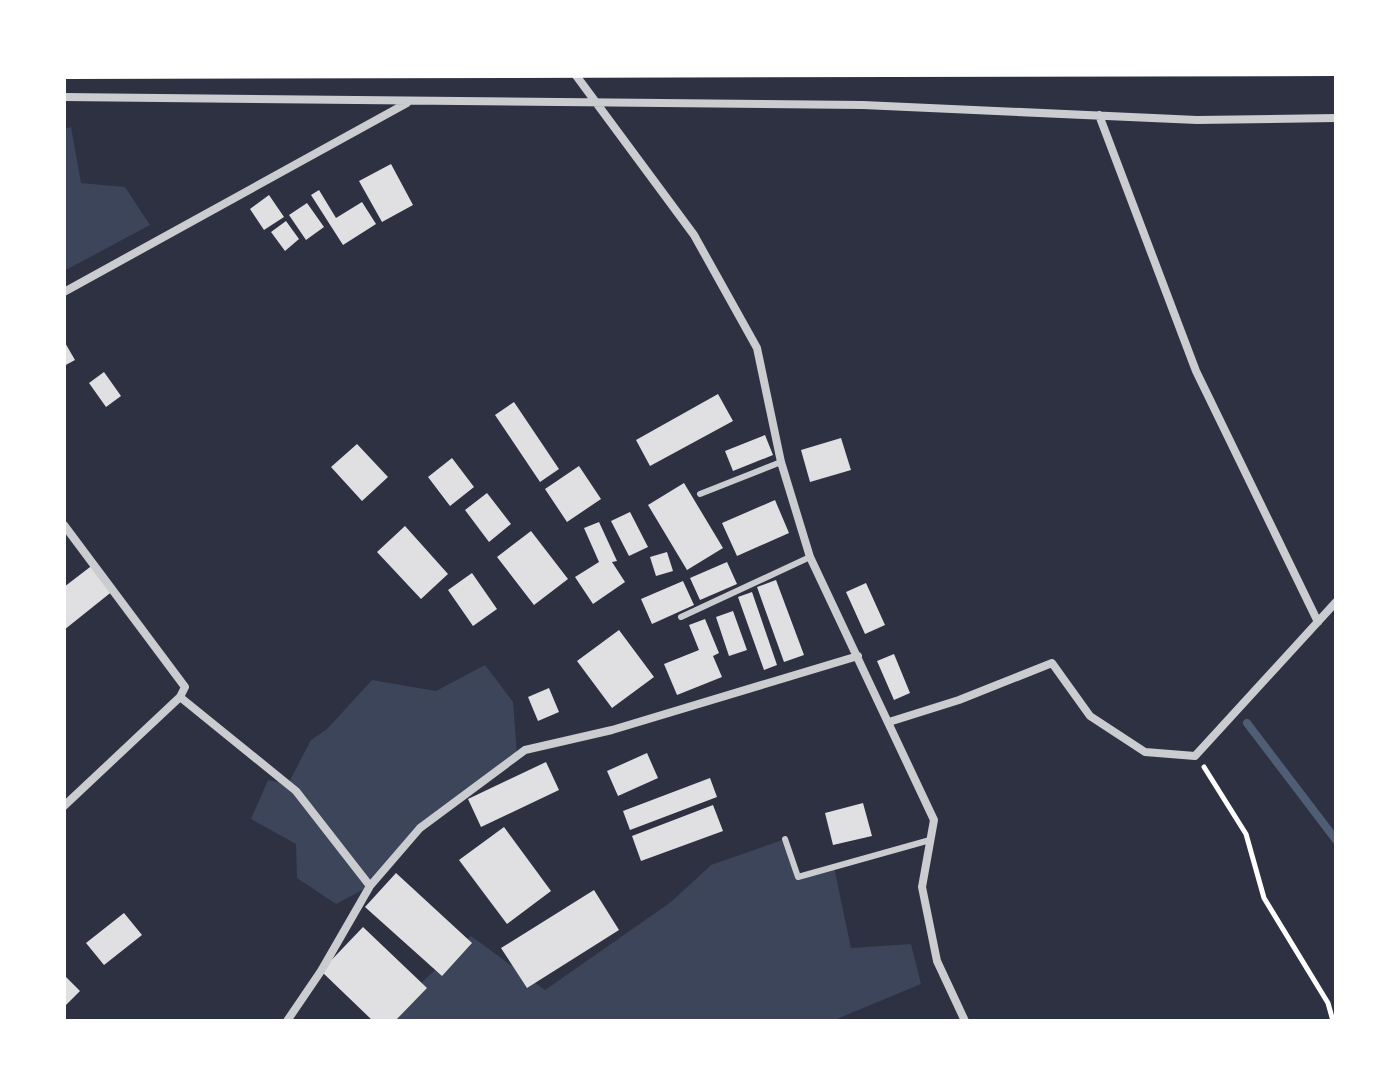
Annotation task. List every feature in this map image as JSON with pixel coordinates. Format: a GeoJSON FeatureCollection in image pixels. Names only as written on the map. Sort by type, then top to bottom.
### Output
{"type":"FeatureCollection","features":[{"type":"Feature","properties":{"kind":"highway"},"geometry":{"type":"LineString","coordinates":[[64,68],[1336,65]]}},
{"type":"Feature","properties":{"kind":"street"},"geometry":{"type":"LineString","coordinates":[[568,65],[694,235],[757,348],[781,462],[810,557],[934,820],[922,887],[937,961],[965,1021]]}},
{"type":"Feature","properties":{"kind":"street"},"geometry":{"type":"LineString","coordinates":[[64,97],[407,103],[594,101],[863,105],[1197,120],[1336,118]]}},
{"type":"Feature","properties":{"kind":"street"},"geometry":{"type":"LineString","coordinates":[[64,292],[407,103]]}},
{"type":"Feature","properties":{"kind":"street"},"geometry":{"type":"LineString","coordinates":[[1099,115],[1196,371],[1318,622]]}},
{"type":"Feature","properties":{"kind":"street"},"geometry":{"type":"LineString","coordinates":[[64,525],[185,687],[180,697],[64,806]]}},
{"type":"Feature","properties":{"kind":"street"},"geometry":{"type":"LineString","coordinates":[[889,722],[959,700],[1052,663],[1090,716],[1145,752],[1196,754],[1336,602]]}},
{"type":"Feature","properties":{"kind":"street"},"geometry":{"type":"LineString","coordinates":[[287,1021],[321,971],[370,886],[420,828],[525,750],[612,730],[858,656]]}},
{"type":"Feature","properties":{"kind":"street"},"geometry":{"type":"LineString","coordinates":[[180,697],[296,791],[370,886]]}},
{"type":"Feature","properties":{"kind":"lane"},"geometry":{"type":"LineString","coordinates":[[700,494],[781,462]]}},
{"type":"Feature","properties":{"kind":"lane"},"geometry":{"type":"LineString","coordinates":[[681,617],[810,557]]}},
{"type":"Feature","properties":{"kind":"lane"},"geometry":{"type":"LineString","coordinates":[[785,839],[798,877],[930,840]]}},
{"type":"Feature","properties":{"kind":"path"},"geometry":{"type":"LineString","coordinates":[[1196,754],[1246,834],[1264,898],[1328,1003],[1333,1021]]}},
{"type":"Feature","properties":{"kind":"shaded area"},"geometry":{"type":"Polygon","coordinates":[[[71,127],[81,183],[125,187],[150,225],[64,271],[64,129],[71,127]]]}},
{"type":"Feature","properties":{"kind":"shaded area"},"geometry":{"type":"Polygon","coordinates":[[[485,665],[513,702],[517,755],[420,828],[370,886],[336,904],[297,878],[296,844],[251,819],[268,780],[288,784],[311,740],[327,729],[372,680],[436,691],[485,665]]]}},
{"type":"Feature","properties":{"kind":"shaded area"},"geometry":{"type":"Polygon","coordinates":[[[785,839],[798,877],[834,867],[851,948],[911,944],[921,984],[832,1021],[381,1021],[471,936],[545,990],[671,902],[711,865],[785,839]]]}},
{"type":"Feature","properties":{"kind":"building"},"geometry":{"type":"Polygon","coordinates":[[[391,164],[413,205],[382,222],[359,181],[391,164]]]}},
{"type":"Feature","properties":{"kind":"building"},"geometry":{"type":"Polygon","coordinates":[[[319,190],[336,218],[362,202],[376,224],[343,245],[311,195],[319,190]]]}},
{"type":"Feature","properties":{"kind":"building"},"geometry":{"type":"Polygon","coordinates":[[[269,195],[284,217],[264,230],[250,209],[269,195]]]}},
{"type":"Feature","properties":{"kind":"building"},"geometry":{"type":"Polygon","coordinates":[[[307,203],[324,227],[306,240],[289,215],[307,203]]]}},
{"type":"Feature","properties":{"kind":"building"},"geometry":{"type":"Polygon","coordinates":[[[286,221],[299,239],[285,251],[271,232],[286,221]]]}},
{"type":"Feature","properties":{"kind":"building"},"geometry":{"type":"Polygon","coordinates":[[[64,341],[75,360],[64,366],[64,341]]]}},
{"type":"Feature","properties":{"kind":"building"},"geometry":{"type":"Polygon","coordinates":[[[104,372],[121,396],[106,407],[89,383],[104,372]]]}},
{"type":"Feature","properties":{"kind":"building"},"geometry":{"type":"Polygon","coordinates":[[[718,394],[733,421],[650,466],[636,440],[718,394]]]}},
{"type":"Feature","properties":{"kind":"building"},"geometry":{"type":"Polygon","coordinates":[[[514,402],[559,469],[540,482],[495,415],[514,402]]]}},
{"type":"Feature","properties":{"kind":"building"},"geometry":{"type":"Polygon","coordinates":[[[765,435],[773,455],[733,471],[725,451],[765,435]]]}},
{"type":"Feature","properties":{"kind":"building"},"geometry":{"type":"Polygon","coordinates":[[[841,438],[851,470],[810,482],[801,450],[841,438]]]}},
{"type":"Feature","properties":{"kind":"building"},"geometry":{"type":"Polygon","coordinates":[[[357,444],[388,477],[362,501],[331,467],[357,444]]]}},
{"type":"Feature","properties":{"kind":"building"},"geometry":{"type":"Polygon","coordinates":[[[452,458],[474,487],[450,506],[428,477],[452,458]]]}},
{"type":"Feature","properties":{"kind":"building"},"geometry":{"type":"Polygon","coordinates":[[[579,466],[601,499],[567,522],[545,489],[579,466]]]}},
{"type":"Feature","properties":{"kind":"building"},"geometry":{"type":"Polygon","coordinates":[[[684,483],[723,548],[687,570],[648,505],[684,483]]]}},
{"type":"Feature","properties":{"kind":"building"},"geometry":{"type":"Polygon","coordinates":[[[487,493],[511,524],[489,542],[465,510],[487,493]]]}},
{"type":"Feature","properties":{"kind":"building"},"geometry":{"type":"Polygon","coordinates":[[[775,500],[789,533],[737,556],[722,523],[775,500]]]}},
{"type":"Feature","properties":{"kind":"building"},"geometry":{"type":"Polygon","coordinates":[[[630,512],[648,547],[629,556],[611,521],[630,512]]]}},
{"type":"Feature","properties":{"kind":"building"},"geometry":{"type":"Polygon","coordinates":[[[599,522],[617,561],[612,562],[625,582],[593,604],[575,577],[599,562],[584,528],[599,522]]]}},
{"type":"Feature","properties":{"kind":"building"},"geometry":{"type":"Polygon","coordinates":[[[405,526],[448,574],[421,599],[377,552],[405,526]]]}},
{"type":"Feature","properties":{"kind":"building"},"geometry":{"type":"Polygon","coordinates":[[[531,531],[568,579],[534,605],[497,557],[531,531]]]}},
{"type":"Feature","properties":{"kind":"building"},"geometry":{"type":"Polygon","coordinates":[[[667,552],[673,571],[656,576],[650,557],[667,552]]]}},
{"type":"Feature","properties":{"kind":"building"},"geometry":{"type":"Polygon","coordinates":[[[727,562],[737,584],[700,600],[690,578],[727,562]]]}},
{"type":"Feature","properties":{"kind":"building"},"geometry":{"type":"Polygon","coordinates":[[[94,564],[114,590],[64,630],[64,587],[94,564]]]}},
{"type":"Feature","properties":{"kind":"building"},"geometry":{"type":"Polygon","coordinates":[[[472,573],[497,609],[473,626],[448,590],[472,573]]]}},
{"type":"Feature","properties":{"kind":"building"},"geometry":{"type":"Polygon","coordinates":[[[776,580],[804,655],[784,662],[757,587],[776,580]]]}},
{"type":"Feature","properties":{"kind":"building"},"geometry":{"type":"Polygon","coordinates":[[[683,581],[694,605],[652,624],[641,599],[683,581]]]}},
{"type":"Feature","properties":{"kind":"building"},"geometry":{"type":"Polygon","coordinates":[[[866,583],[885,625],[865,634],[846,592],[866,583]]]}},
{"type":"Feature","properties":{"kind":"building"},"geometry":{"type":"Polygon","coordinates":[[[752,592],[777,665],[764,670],[738,597],[752,592]]]}},
{"type":"Feature","properties":{"kind":"building"},"geometry":{"type":"Polygon","coordinates":[[[733,611],[747,650],[729,656],[716,617],[733,611]]]}},
{"type":"Feature","properties":{"kind":"building"},"geometry":{"type":"Polygon","coordinates":[[[705,619],[719,653],[713,656],[722,677],[677,695],[664,664],[699,650],[689,625],[705,619]]]}},
{"type":"Feature","properties":{"kind":"building"},"geometry":{"type":"Polygon","coordinates":[[[619,630],[654,677],[612,708],[577,661],[619,630]]]}},
{"type":"Feature","properties":{"kind":"building"},"geometry":{"type":"Polygon","coordinates":[[[894,654],[910,693],[894,700],[877,661],[894,654]]]}},
{"type":"Feature","properties":{"kind":"building"},"geometry":{"type":"Polygon","coordinates":[[[549,688],[559,712],[538,721],[528,697],[549,688]]]}},
{"type":"Feature","properties":{"kind":"building"},"geometry":{"type":"Polygon","coordinates":[[[647,753],[658,778],[618,796],[607,771],[647,753]]]}},
{"type":"Feature","properties":{"kind":"building"},"geometry":{"type":"Polygon","coordinates":[[[546,762],[559,790],[481,827],[468,799],[546,762]]]}},
{"type":"Feature","properties":{"kind":"building"},"geometry":{"type":"Polygon","coordinates":[[[710,778],[717,797],[630,830],[623,811],[710,778]]]}},
{"type":"Feature","properties":{"kind":"building"},"geometry":{"type":"Polygon","coordinates":[[[863,803],[872,836],[833,845],[825,813],[863,803]]]}},
{"type":"Feature","properties":{"kind":"building"},"geometry":{"type":"Polygon","coordinates":[[[713,805],[723,831],[641,861],[632,836],[713,805]]]}},
{"type":"Feature","properties":{"kind":"building"},"geometry":{"type":"Polygon","coordinates":[[[504,827],[551,891],[507,924],[459,860],[504,827]]]}},
{"type":"Feature","properties":{"kind":"building"},"geometry":{"type":"Polygon","coordinates":[[[396,873],[472,943],[442,976],[365,907],[396,873]]]}},
{"type":"Feature","properties":{"kind":"building"},"geometry":{"type":"Polygon","coordinates":[[[594,890],[619,930],[527,988],[501,948],[594,890]]]}},
{"type":"Feature","properties":{"kind":"building"},"geometry":{"type":"Polygon","coordinates":[[[124,913],[142,935],[104,965],[86,943],[124,913]]]}},
{"type":"Feature","properties":{"kind":"building"},"geometry":{"type":"Polygon","coordinates":[[[363,927],[427,988],[395,1021],[373,1021],[321,971],[363,927]]]}},
{"type":"Feature","properties":{"kind":"building"},"geometry":{"type":"Polygon","coordinates":[[[64,975],[80,991],[64,1007],[64,975]]]}},
{"type":"Feature","properties":{"kind":"waterway"},"geometry":{"type":"LineString","coordinates":[[1247,723],[1336,840]]}}]}
